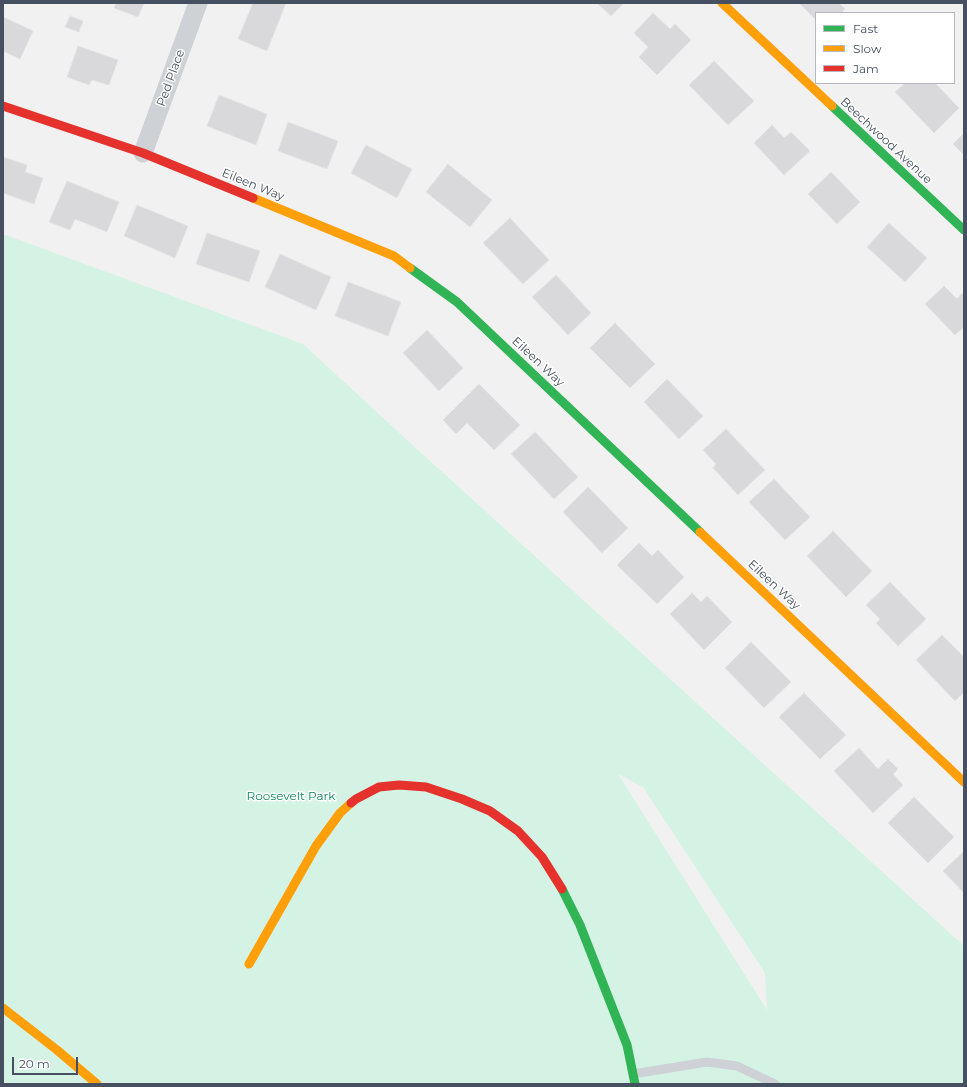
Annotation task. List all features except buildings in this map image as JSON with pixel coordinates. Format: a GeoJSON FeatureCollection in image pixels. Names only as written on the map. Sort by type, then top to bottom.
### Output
{"type":"FeatureCollection","features":[{"type":"Feature","properties":{"kind":"street","name":"Ped Place"},"geometry":{"type":"LineString","coordinates":[[143,153],[198,3]]}},
{"type":"Feature","properties":{"kind":"street","name":"Beechwood Avenue"},"geometry":{"type":"LineString","coordinates":[[722,3],[964,230]]}},
{"type":"Feature","properties":{"kind":"street","name":"Eileen Way"},"geometry":{"type":"LineString","coordinates":[[3,106],[143,153],[394,256],[456,302],[964,782]]}},
{"type":"Feature","properties":{"kind":"street"},"geometry":{"type":"LineString","coordinates":[[249,964],[316,846],[340,813],[356,799],[379,787],[399,785],[426,787],[462,799],[490,811],[518,831],[542,857],[561,886],[580,925],[627,1045],[635,1084]]}},
{"type":"Feature","properties":{"kind":"street"},"geometry":{"type":"LineString","coordinates":[[3,1008],[57,1050],[97,1084]]}},
{"type":"Feature","properties":{"kind":"lane"},"geometry":{"type":"LineString","coordinates":[[633,1074],[707,1062],[737,1066],[775,1084]]}},
{"type":"Feature","properties":{"kind":"green space","name":"Roosevelt Park"},"geometry":{"type":"Polygon","coordinates":[[[3,234],[303,344],[964,946],[964,1084],[3,1084],[3,234]],[[618,774],[767,1010],[765,973],[643,787],[618,774]]]}},
{"type":"Feature","properties":{"kind":"traffic: fast"},"geometry":{"type":"LineString","coordinates":[[832,106],[964,230]]}},
{"type":"Feature","properties":{"kind":"traffic: fast"},"geometry":{"type":"LineString","coordinates":[[410,268],[457,302],[700,532]]}},
{"type":"Feature","properties":{"kind":"traffic: fast"},"geometry":{"type":"LineString","coordinates":[[562,889],[580,925],[627,1045],[635,1084]]}},
{"type":"Feature","properties":{"kind":"traffic: slow"},"geometry":{"type":"LineString","coordinates":[[722,3],[832,106]]}},
{"type":"Feature","properties":{"kind":"traffic: slow"},"geometry":{"type":"LineString","coordinates":[[253,198],[394,256],[410,268]]}},
{"type":"Feature","properties":{"kind":"traffic: slow"},"geometry":{"type":"LineString","coordinates":[[700,532],[964,782]]}},
{"type":"Feature","properties":{"kind":"traffic: slow"},"geometry":{"type":"LineString","coordinates":[[249,964],[316,846],[340,813],[351,803]]}},
{"type":"Feature","properties":{"kind":"traffic: slow"},"geometry":{"type":"LineString","coordinates":[[3,1008],[57,1050],[97,1084]]}},
{"type":"Feature","properties":{"kind":"traffic: jam"},"geometry":{"type":"LineString","coordinates":[[3,106],[143,153],[253,198]]}},
{"type":"Feature","properties":{"kind":"traffic: jam"},"geometry":{"type":"LineString","coordinates":[[351,803],[379,787],[399,785],[426,787],[462,799],[490,811],[518,831],[542,857],[562,889]]}}]}
